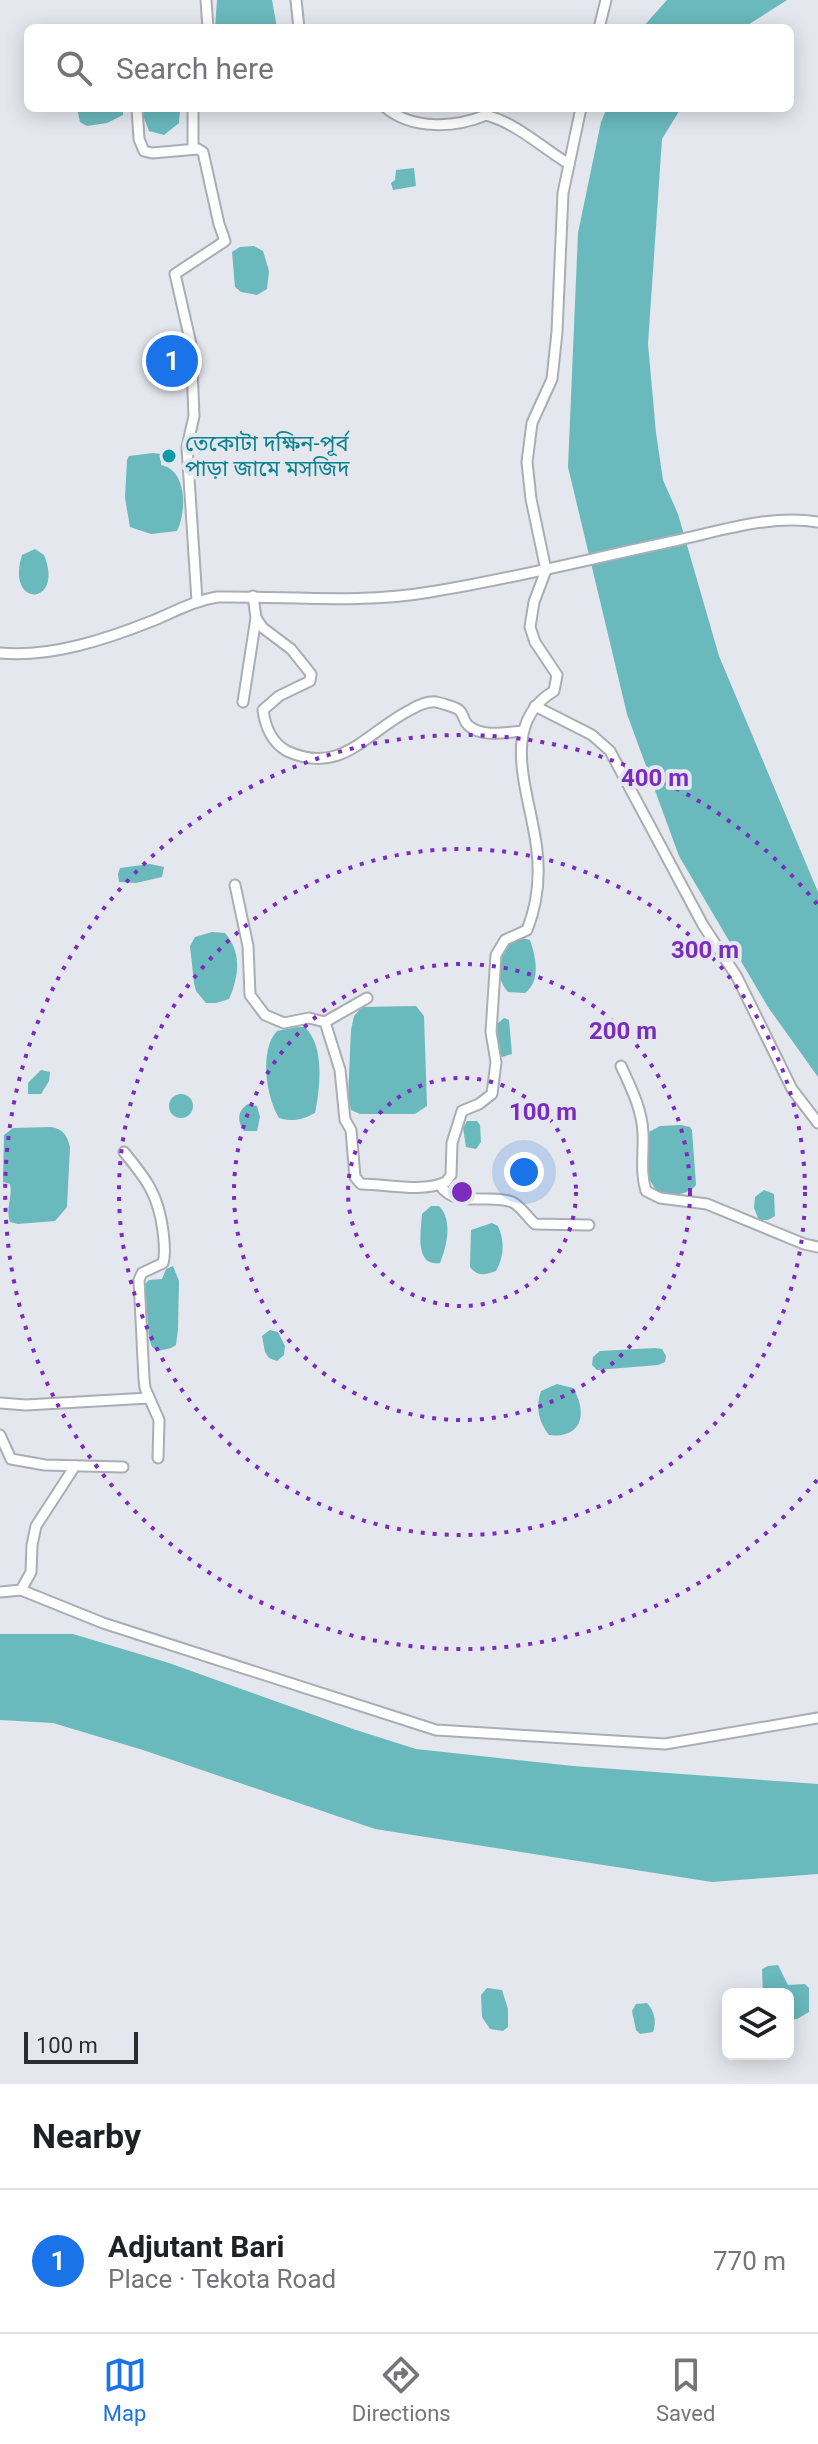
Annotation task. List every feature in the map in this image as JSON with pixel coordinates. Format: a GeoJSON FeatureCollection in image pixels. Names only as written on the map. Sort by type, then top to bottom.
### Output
{"type":"FeatureCollection","features":[{"type":"Feature","properties":{"kind":"street"},"geometry":{"type":"LineString","coordinates":[[206,0],[208,24]]}},
{"type":"Feature","properties":{"kind":"street"},"geometry":{"type":"LineString","coordinates":[[296,0],[299,24]]}},
{"type":"Feature","properties":{"kind":"street"},"geometry":{"type":"LineString","coordinates":[[600,24],[606,0]]}},
{"type":"Feature","properties":{"kind":"street"},"geometry":{"type":"LineString","coordinates":[[137,112],[139,139],[144,151],[161,153],[193,149],[203,152],[225,241],[175,274],[191,344],[194,416],[187,447],[197,601]]}},
{"type":"Feature","properties":{"kind":"street"},"geometry":{"type":"LineString","coordinates":[[193,112],[193,149]]}},
{"type":"Feature","properties":{"kind":"street"},"geometry":{"type":"LineString","coordinates":[[394,112],[409,120],[437,125],[472,121],[486,115],[497,118],[530,136],[569,164]]}},
{"type":"Feature","properties":{"kind":"street"},"geometry":{"type":"LineString","coordinates":[[325,1022],[340,1070],[345,1120],[351,1130],[355,1177],[361,1184],[440,1185],[446,1182],[451,1175],[452,1143],[462,1111],[492,1094],[496,1062],[491,1032],[496,955],[505,940],[527,930],[533,915],[538,880],[537,850],[521,745],[523,731],[535,706],[541,698],[554,691],[557,675],[535,642],[530,627],[534,602],[546,570],[531,499],[527,462],[532,423],[552,379],[563,193],[580,112]]}},
{"type":"Feature","properties":{"kind":"street"},"geometry":{"type":"LineString","coordinates":[[0,653],[15,655],[92,643],[197,601],[217,597],[366,597],[425,593],[771,521],[818,522]]}},
{"type":"Feature","properties":{"kind":"street"},"geometry":{"type":"LineString","coordinates":[[243,702],[256,618],[253,596]]}},
{"type":"Feature","properties":{"kind":"street"},"geometry":{"type":"LineString","coordinates":[[256,618],[263,628],[291,649],[311,674],[310,681],[279,696],[263,710],[269,732],[280,747],[298,756],[317,760],[344,755],[397,716],[435,702],[459,711],[469,726],[489,734],[523,731]]}},
{"type":"Feature","properties":{"kind":"street"},"geometry":{"type":"LineString","coordinates":[[535,706],[592,735],[610,751],[703,925],[737,977],[792,1089],[818,1123]]}},
{"type":"Feature","properties":{"kind":"street"},"geometry":{"type":"LineString","coordinates":[[235,885],[248,946],[250,995],[265,1015],[284,1023],[309,1018],[325,1022],[367,998]]}},
{"type":"Feature","properties":{"kind":"street"},"geometry":{"type":"LineString","coordinates":[[621,1066],[640,1112],[642,1178],[646,1191],[660,1198],[707,1204],[818,1247]]}},
{"type":"Feature","properties":{"kind":"street"},"geometry":{"type":"LineString","coordinates":[[124,1152],[159,1204],[164,1239],[163,1263],[142,1273],[139,1280],[144,1379],[159,1420],[158,1458]]}},
{"type":"Feature","properties":{"kind":"street"},"geometry":{"type":"LineString","coordinates":[[440,1185],[445,1193],[460,1199],[510,1201],[535,1224],[589,1225]]}},
{"type":"Feature","properties":{"kind":"street"},"geometry":{"type":"LineString","coordinates":[[0,1403],[26,1405],[149,1398]]}},
{"type":"Feature","properties":{"kind":"street"},"geometry":{"type":"LineString","coordinates":[[0,1435],[11,1459],[45,1465],[123,1467]]}},
{"type":"Feature","properties":{"kind":"street"},"geometry":{"type":"LineString","coordinates":[[21,1590],[31,1572],[36,1526],[75,1466]]}},
{"type":"Feature","properties":{"kind":"street"},"geometry":{"type":"LineString","coordinates":[[0,1592],[21,1590],[103,1623],[436,1730],[665,1744],[818,1718]]}},
{"type":"Feature","properties":{"kind":"water"},"geometry":{"type":"Polygon","coordinates":[[[217,0],[272,0],[276,24],[215,24],[217,0]]]}},
{"type":"Feature","properties":{"kind":"water"},"geometry":{"type":"Polygon","coordinates":[[[667,0],[787,0],[749,24],[646,24],[667,0]]]}},
{"type":"Feature","properties":{"kind":"water"},"geometry":{"type":"Polygon","coordinates":[[[78,112],[123,112],[123,115],[107,123],[87,126],[80,122],[78,112]]]}},
{"type":"Feature","properties":{"kind":"water"},"geometry":{"type":"Polygon","coordinates":[[[143,112],[180,112],[179,123],[164,135],[149,131],[143,112]]]}},
{"type":"Feature","properties":{"kind":"water"},"geometry":{"type":"Polygon","coordinates":[[[605,112],[679,112],[662,139],[648,344],[656,433],[663,480],[678,514],[719,656],[818,892],[818,1077],[768,1007],[679,856],[627,714],[568,467],[578,233],[605,112]]]}},
{"type":"Feature","properties":{"kind":"water"},"geometry":{"type":"Polygon","coordinates":[[[414,168],[416,186],[393,190],[391,183],[395,180],[396,170],[414,168]]]}},
{"type":"Feature","properties":{"kind":"water"},"geometry":{"type":"Polygon","coordinates":[[[254,246],[263,251],[269,271],[267,289],[257,295],[241,292],[235,287],[232,252],[240,247],[254,246]]]}},
{"type":"Feature","properties":{"kind":"water"},"geometry":{"type":"Polygon","coordinates":[[[161,454],[161,465],[170,468],[180,483],[183,503],[177,531],[151,534],[130,527],[125,498],[127,460],[129,456],[161,454]]]}},
{"type":"Feature","properties":{"kind":"water"},"geometry":{"type":"Polygon","coordinates":[[[35,549],[44,555],[48,572],[47,584],[42,592],[34,594],[21,585],[19,573],[22,555],[35,549]]]}},
{"type":"Feature","properties":{"kind":"water"},"geometry":{"type":"Polygon","coordinates":[[[150,864],[164,867],[162,877],[136,883],[119,882],[120,868],[150,864]]]}},
{"type":"Feature","properties":{"kind":"water"},"geometry":{"type":"Polygon","coordinates":[[[212,932],[225,933],[230,941],[236,957],[237,973],[229,999],[206,1003],[196,991],[190,946],[195,937],[212,932]]]}},
{"type":"Feature","properties":{"kind":"water"},"geometry":{"type":"Polygon","coordinates":[[[518,937],[530,940],[535,961],[533,982],[525,993],[508,992],[499,969],[502,949],[518,937]]]}},
{"type":"Feature","properties":{"kind":"water"},"geometry":{"type":"Polygon","coordinates":[[[416,1006],[424,1016],[427,1106],[415,1114],[360,1114],[351,1110],[348,1098],[354,1016],[362,1007],[416,1006]]]}},
{"type":"Feature","properties":{"kind":"water"},"geometry":{"type":"Polygon","coordinates":[[[504,1018],[509,1020],[512,1054],[502,1057],[498,1055],[497,1024],[504,1018]]]}},
{"type":"Feature","properties":{"kind":"water"},"geometry":{"type":"Polygon","coordinates":[[[305,1027],[316,1045],[318,1092],[315,1113],[302,1119],[289,1120],[279,1118],[274,1109],[266,1061],[271,1039],[277,1031],[305,1027]]]}},
{"type":"Feature","properties":{"kind":"water"},"geometry":{"type":"Polygon","coordinates":[[[41,1070],[50,1072],[49,1081],[41,1094],[28,1094],[28,1083],[41,1070]]]}},
{"type":"Feature","properties":{"kind":"water"},"geometry":{"type":"Polygon","coordinates":[[[181,1094],[190,1097],[193,1106],[190,1115],[181,1118],[172,1115],[169,1106],[172,1097],[181,1094]]]}},
{"type":"Feature","properties":{"kind":"water"},"geometry":{"type":"Polygon","coordinates":[[[248,1104],[257,1106],[260,1117],[257,1131],[244,1131],[240,1124],[240,1113],[248,1104]]]}},
{"type":"Feature","properties":{"kind":"water"},"geometry":{"type":"Polygon","coordinates":[[[467,1121],[477,1121],[480,1125],[481,1142],[476,1149],[466,1147],[463,1128],[467,1121]]]}},
{"type":"Feature","properties":{"kind":"water"},"geometry":{"type":"Polygon","coordinates":[[[681,1125],[692,1130],[696,1185],[683,1193],[657,1192],[648,1177],[649,1132],[660,1126],[681,1125]]]}},
{"type":"Feature","properties":{"kind":"water"},"geometry":{"type":"Polygon","coordinates":[[[51,1127],[64,1133],[70,1147],[67,1207],[55,1221],[10,1222],[10,1184],[3,1182],[4,1135],[13,1128],[51,1127]]]}},
{"type":"Feature","properties":{"kind":"water"},"geometry":{"type":"Polygon","coordinates":[[[764,1190],[774,1194],[775,1216],[759,1220],[754,1208],[755,1197],[764,1190]]]}},
{"type":"Feature","properties":{"kind":"water"},"geometry":{"type":"Polygon","coordinates":[[[431,1206],[439,1206],[446,1218],[446,1241],[440,1263],[426,1259],[421,1246],[422,1214],[431,1206]]]}},
{"type":"Feature","properties":{"kind":"water"},"geometry":{"type":"Polygon","coordinates":[[[492,1223],[498,1226],[502,1238],[501,1260],[496,1271],[479,1274],[470,1267],[471,1230],[492,1223]]]}},
{"type":"Feature","properties":{"kind":"water"},"geometry":{"type":"Polygon","coordinates":[[[173,1266],[179,1281],[176,1345],[158,1351],[149,1339],[145,1284],[149,1280],[162,1279],[166,1269],[173,1266]]]}},
{"type":"Feature","properties":{"kind":"water"},"geometry":{"type":"Polygon","coordinates":[[[270,1330],[278,1332],[285,1346],[284,1355],[277,1361],[265,1352],[262,1336],[270,1330]]]}},
{"type":"Feature","properties":{"kind":"water"},"geometry":{"type":"Polygon","coordinates":[[[662,1349],[665,1362],[597,1370],[592,1365],[593,1357],[600,1351],[662,1349]]]}},
{"type":"Feature","properties":{"kind":"water"},"geometry":{"type":"Polygon","coordinates":[[[557,1384],[573,1388],[581,1415],[569,1433],[549,1435],[539,1414],[538,1403],[541,1391],[557,1384]]]}},
{"type":"Feature","properties":{"kind":"water"},"geometry":{"type":"Polygon","coordinates":[[[0,1634],[73,1634],[169,1663],[416,1749],[573,1766],[818,1784],[818,1874],[712,1882],[375,1829],[143,1750],[53,1723],[0,1720],[0,1634]]]}},
{"type":"Feature","properties":{"kind":"water"},"geometry":{"type":"Polygon","coordinates":[[[778,1965],[788,1985],[805,1984],[809,1988],[809,2012],[794,2019],[794,1988],[763,1988],[762,1969],[778,1965]]]}},
{"type":"Feature","properties":{"kind":"water"},"geometry":{"type":"Polygon","coordinates":[[[487,1988],[502,1990],[508,2009],[508,2027],[503,2031],[490,2029],[482,2017],[481,1995],[487,1988]]]}},
{"type":"Feature","properties":{"kind":"water"},"geometry":{"type":"Polygon","coordinates":[[[647,2003],[654,2016],[654,2028],[653,2032],[640,2034],[636,2030],[632,2011],[636,2004],[647,2003]]]}},
{"type":"Feature","properties":{"kind":"place","name":"Adjutant Bari"},"geometry":{"type":"Point","coordinates":[172,361]}},
{"type":"Feature","properties":{"kind":"place","name":"তেকোটা দক্ষিন-পূর্ব পাড়া জামে মসজিদ"},"geometry":{"type":"Point","coordinates":[169,456]}}]}
